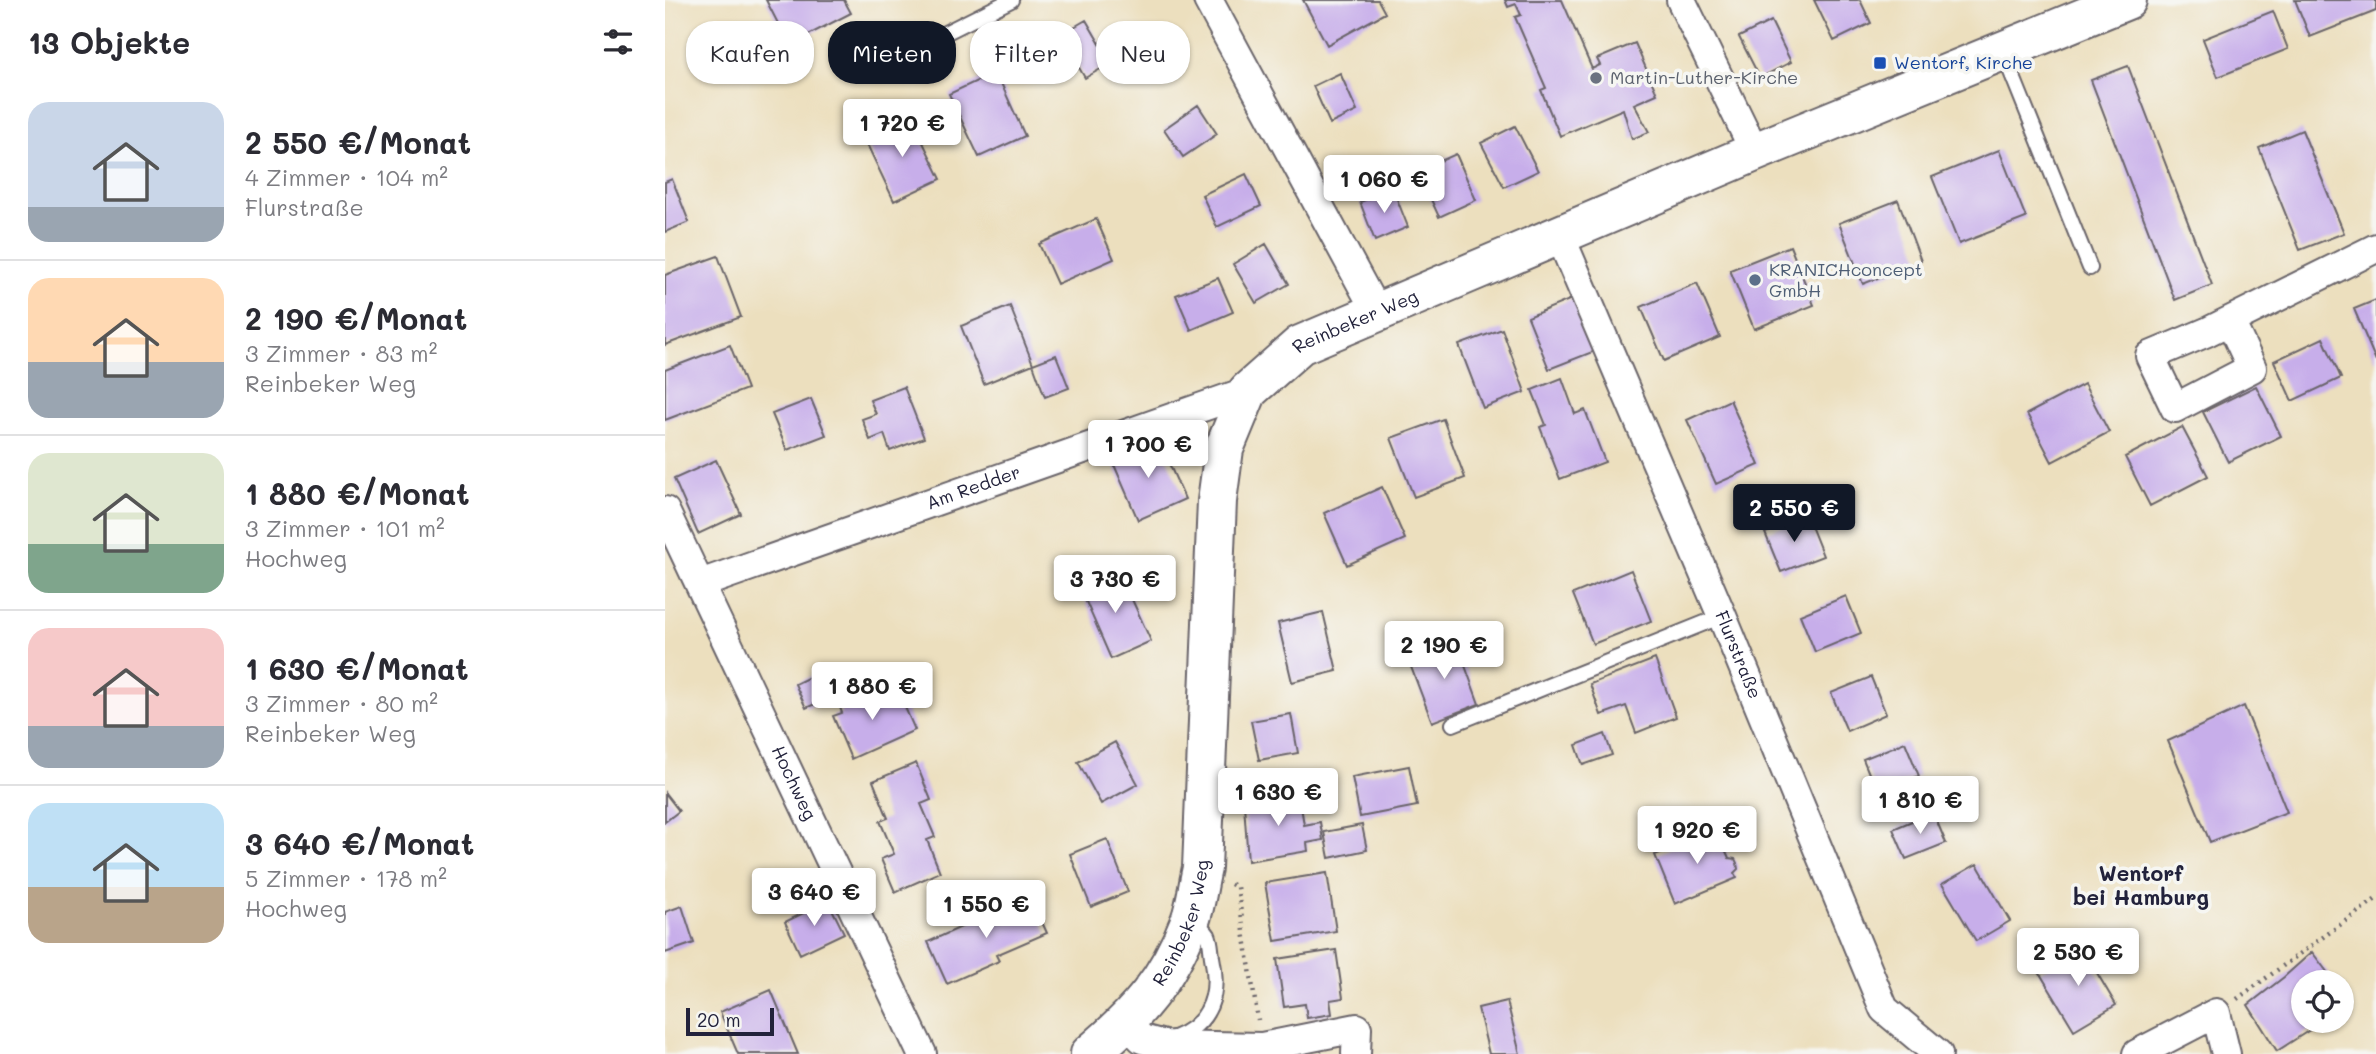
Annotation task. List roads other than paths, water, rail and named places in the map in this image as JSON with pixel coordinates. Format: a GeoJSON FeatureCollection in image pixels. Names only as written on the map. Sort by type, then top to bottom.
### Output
{"type":"FeatureCollection","features":[{"type":"Feature","properties":{"kind":"main road","name":"Reinbeker Weg"},"geometry":{"type":"LineString","coordinates":[[1090,1054],[1126,1023],[1164,977],[1191,919],[1202,868],[1217,501],[1224,449],[1248,390],[1300,345],[1755,152],[2127,0]]}},
{"type":"Feature","properties":{"kind":"street"},"geometry":{"type":"LineString","coordinates":[[1208,0],[1376,312]]}},
{"type":"Feature","properties":{"kind":"street"},"geometry":{"type":"LineString","coordinates":[[1681,0],[1755,152]]}},
{"type":"Feature","properties":{"kind":"street","name":"Flurstraße"},"geometry":{"type":"LineString","coordinates":[[1560,236],[1722,616],[1884,1009],[1938,1054]]}},
{"type":"Feature","properties":{"kind":"street"},"geometry":{"type":"LineString","coordinates":[[2230,321],[2376,248]]}},
{"type":"Feature","properties":{"kind":"street","name":"Am Redder"},"geometry":{"type":"LineString","coordinates":[[701,584],[1248,390]]}},
{"type":"Feature","properties":{"kind":"street","name":"Hochweg"},"geometry":{"type":"LineString","coordinates":[[665,512],[922,1054]]}},
{"type":"Feature","properties":{"kind":"street"},"geometry":{"type":"LineString","coordinates":[[2137,1054],[2217,1013],[2226,1054]]}},
{"type":"Feature","properties":{"kind":"street"},"geometry":{"type":"LineString","coordinates":[[1126,1023],[1142,1039],[1161,1049],[1164,1045],[1262,1047],[1357,1028],[1356,1054]]}},
{"type":"Feature","properties":{"kind":"lane"},"geometry":{"type":"LineString","coordinates":[[956,28],[1011,0]]}},
{"type":"Feature","properties":{"kind":"lane"},"geometry":{"type":"LineString","coordinates":[[2003,51],[2089,268]]}},
{"type":"Feature","properties":{"kind":"lane"},"geometry":{"type":"LineString","coordinates":[[1453,724],[1722,616]]}},
{"type":"Feature","properties":{"kind":"lane"},"geometry":{"type":"LineString","coordinates":[[1161,1049],[1190,1032],[1205,1018],[1214,995],[1214,966],[1208,935],[1191,919]]}},
{"type":"Feature","properties":{"kind":"place","name":"Wentorf, Kirche"},"geometry":{"type":"Point","coordinates":[1880,63]}},
{"type":"Feature","properties":{"kind":"place","name":"Martin-Luther-Kirche"},"geometry":{"type":"Point","coordinates":[1596,78]}},
{"type":"Feature","properties":{"kind":"place","name":"KRANICHconcept GmbH"},"geometry":{"type":"Point","coordinates":[1755,280]}},
{"type":"Feature","properties":{"kind":"district","name":"Wentorf bei Hamburg"},"geometry":{"type":"Point","coordinates":[2141,886]}}]}
